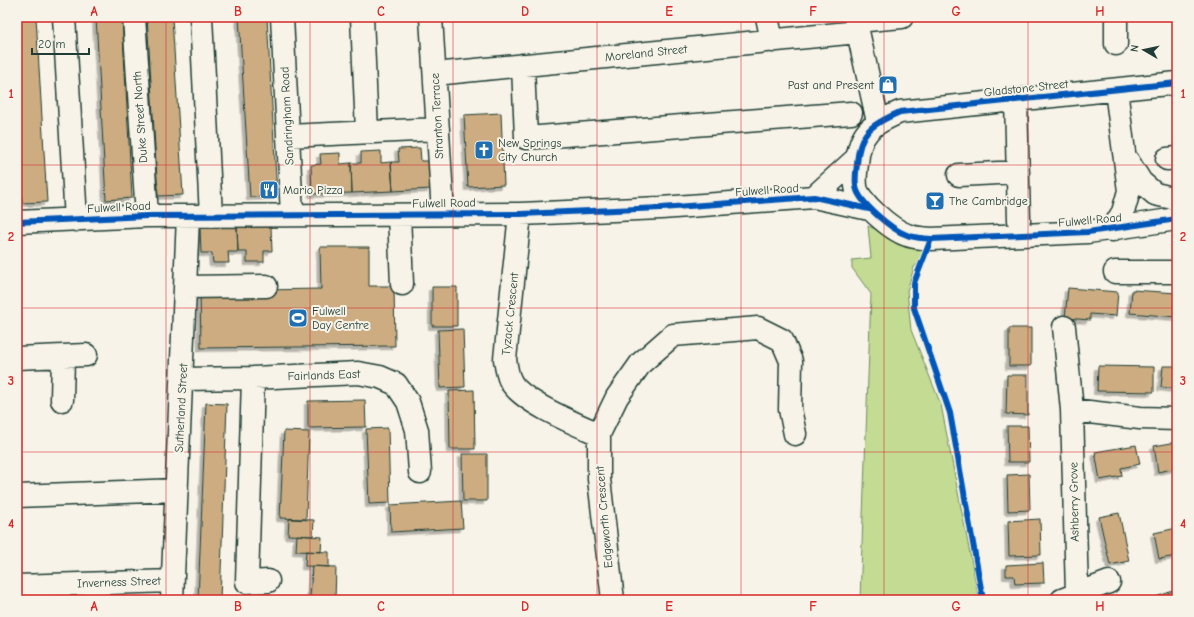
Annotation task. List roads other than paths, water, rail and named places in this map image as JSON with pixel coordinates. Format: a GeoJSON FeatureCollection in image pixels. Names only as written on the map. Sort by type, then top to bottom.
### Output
{"type":"FeatureCollection","features":[{"type":"Feature","properties":{"kind":"street"},"geometry":{"type":"LineString","coordinates":[[64,17],[76,220]]}},
{"type":"Feature","properties":{"kind":"street","name":"Duke Street North"},"geometry":{"type":"LineString","coordinates":[[134,17],[147,216]]}},
{"type":"Feature","properties":{"kind":"street"},"geometry":{"type":"LineString","coordinates":[[201,17],[211,216]]}},
{"type":"Feature","properties":{"kind":"street","name":"Sandringham Road"},"geometry":{"type":"LineString","coordinates":[[282,17],[292,215]]}},
{"type":"Feature","properties":{"kind":"street"},"geometry":{"type":"LineString","coordinates":[[362,17],[367,132]]}},
{"type":"Feature","properties":{"kind":"street","name":"Stranton Terrace"},"geometry":{"type":"LineString","coordinates":[[431,17],[443,214]]}},
{"type":"Feature","properties":{"kind":"street"},"geometry":{"type":"LineString","coordinates":[[767,17],[772,40]]}},
{"type":"Feature","properties":{"kind":"street","name":"Moreland Street"},"geometry":{"type":"LineString","coordinates":[[434,74],[772,40],[856,23],[902,17]]}},
{"type":"Feature","properties":{"kind":"street"},"geometry":{"type":"LineString","coordinates":[[1116,17],[1116,44]]}},
{"type":"Feature","properties":{"kind":"street"},"geometry":{"type":"LineString","coordinates":[[856,23],[878,122]]}},
{"type":"Feature","properties":{"kind":"street"},"geometry":{"type":"LineString","coordinates":[[523,65],[526,138],[851,113]]}},
{"type":"Feature","properties":{"kind":"street","name":"Gladstone Street"},"geometry":{"type":"LineString","coordinates":[[878,122],[900,112],[1177,83]]}},
{"type":"Feature","properties":{"kind":"street"},"geometry":{"type":"LineString","coordinates":[[1112,230],[1123,212],[1129,191],[1116,90]]}},
{"type":"Feature","properties":{"kind":"street"},"geometry":{"type":"LineString","coordinates":[[1016,100],[1019,220]]}},
{"type":"Feature","properties":{"kind":"street","name":"Fulwell Road"},"geometry":{"type":"LineString","coordinates":[[878,122],[862,137],[857,158],[855,187],[869,209],[906,235],[930,240],[1112,230],[1177,219]]}},
{"type":"Feature","properties":{"kind":"street"},"geometry":{"type":"LineString","coordinates":[[288,136],[438,129]]}},
{"type":"Feature","properties":{"kind":"street"},"geometry":{"type":"LineString","coordinates":[[1125,154],[1141,182],[1155,194],[1177,199]]}},
{"type":"Feature","properties":{"kind":"street","name":"Fulwell Road"},"geometry":{"type":"LineString","coordinates":[[814,197],[857,158]]}},
{"type":"Feature","properties":{"kind":"street"},"geometry":{"type":"LineString","coordinates":[[959,176],[1018,172]]}},
{"type":"Feature","properties":{"kind":"street","name":"Fulwell Road"},"geometry":{"type":"LineString","coordinates":[[17,222],[147,216],[520,214],[661,208],[814,197],[869,209]]}},
{"type":"Feature","properties":{"kind":"street","name":"Tyzack Crescent"},"geometry":{"type":"LineString","coordinates":[[520,214],[505,359],[510,381],[525,396],[546,410],[599,434]]}},
{"type":"Feature","properties":{"kind":"street"},"geometry":{"type":"LineString","coordinates":[[399,215],[402,284]]}},
{"type":"Feature","properties":{"kind":"street","name":"Sutherland Street"},"geometry":{"type":"LineString","coordinates":[[172,590],[188,216]]}},
{"type":"Feature","properties":{"kind":"street"},"geometry":{"type":"LineString","coordinates":[[1115,272],[1177,272]]}},
{"type":"Feature","properties":{"kind":"street"},"geometry":{"type":"LineString","coordinates":[[186,288],[266,286]]}},
{"type":"Feature","properties":{"kind":"street","name":"Ashberry Grove"},"geometry":{"type":"LineString","coordinates":[[1064,327],[1072,410],[1069,597],[1110,582]]}},
{"type":"Feature","properties":{"kind":"street"},"geometry":{"type":"LineString","coordinates":[[599,434],[617,397],[641,363],[673,335],[758,328],[782,340],[791,361],[790,409],[795,434]]}},
{"type":"Feature","properties":{"kind":"street"},"geometry":{"type":"LineString","coordinates":[[17,358],[86,355]]}},
{"type":"Feature","properties":{"kind":"street"},"geometry":{"type":"LineString","coordinates":[[62,400],[63,357]]}},
{"type":"Feature","properties":{"kind":"street","name":"Fairlands East"},"geometry":{"type":"LineString","coordinates":[[182,379],[254,378],[358,372],[380,377],[396,384],[408,402],[417,430],[420,472]]}},
{"type":"Feature","properties":{"kind":"street"},"geometry":{"type":"LineString","coordinates":[[254,378],[247,582],[268,581]]}},
{"type":"Feature","properties":{"kind":"street"},"geometry":{"type":"LineString","coordinates":[[1072,410],[1140,418],[1177,419]]}},
{"type":"Feature","properties":{"kind":"street","name":"Edgeworth Crescent"},"geometry":{"type":"LineString","coordinates":[[599,434],[599,479],[613,600]]}},
{"type":"Feature","properties":{"kind":"street"},"geometry":{"type":"LineString","coordinates":[[17,496],[177,490]]}},
{"type":"Feature","properties":{"kind":"street","name":"Inverness Street"},"geometry":{"type":"LineString","coordinates":[[17,586],[172,590]]}},
{"type":"Feature","properties":{"kind":"place","name":"Past and Present"},"geometry":{"type":"Point","coordinates":[888,85]}},
{"type":"Feature","properties":{"kind":"place","name":"New Springs City Church"},"geometry":{"type":"Point","coordinates":[484,150]}},
{"type":"Feature","properties":{"kind":"place","name":"Mario Pizza"},"geometry":{"type":"Point","coordinates":[269,190]}},
{"type":"Feature","properties":{"kind":"place","name":"The Cambridge"},"geometry":{"type":"Point","coordinates":[935,201]}},
{"type":"Feature","properties":{"kind":"place","name":"Fulwell Day Centre"},"geometry":{"type":"Point","coordinates":[298,318]}}]}
